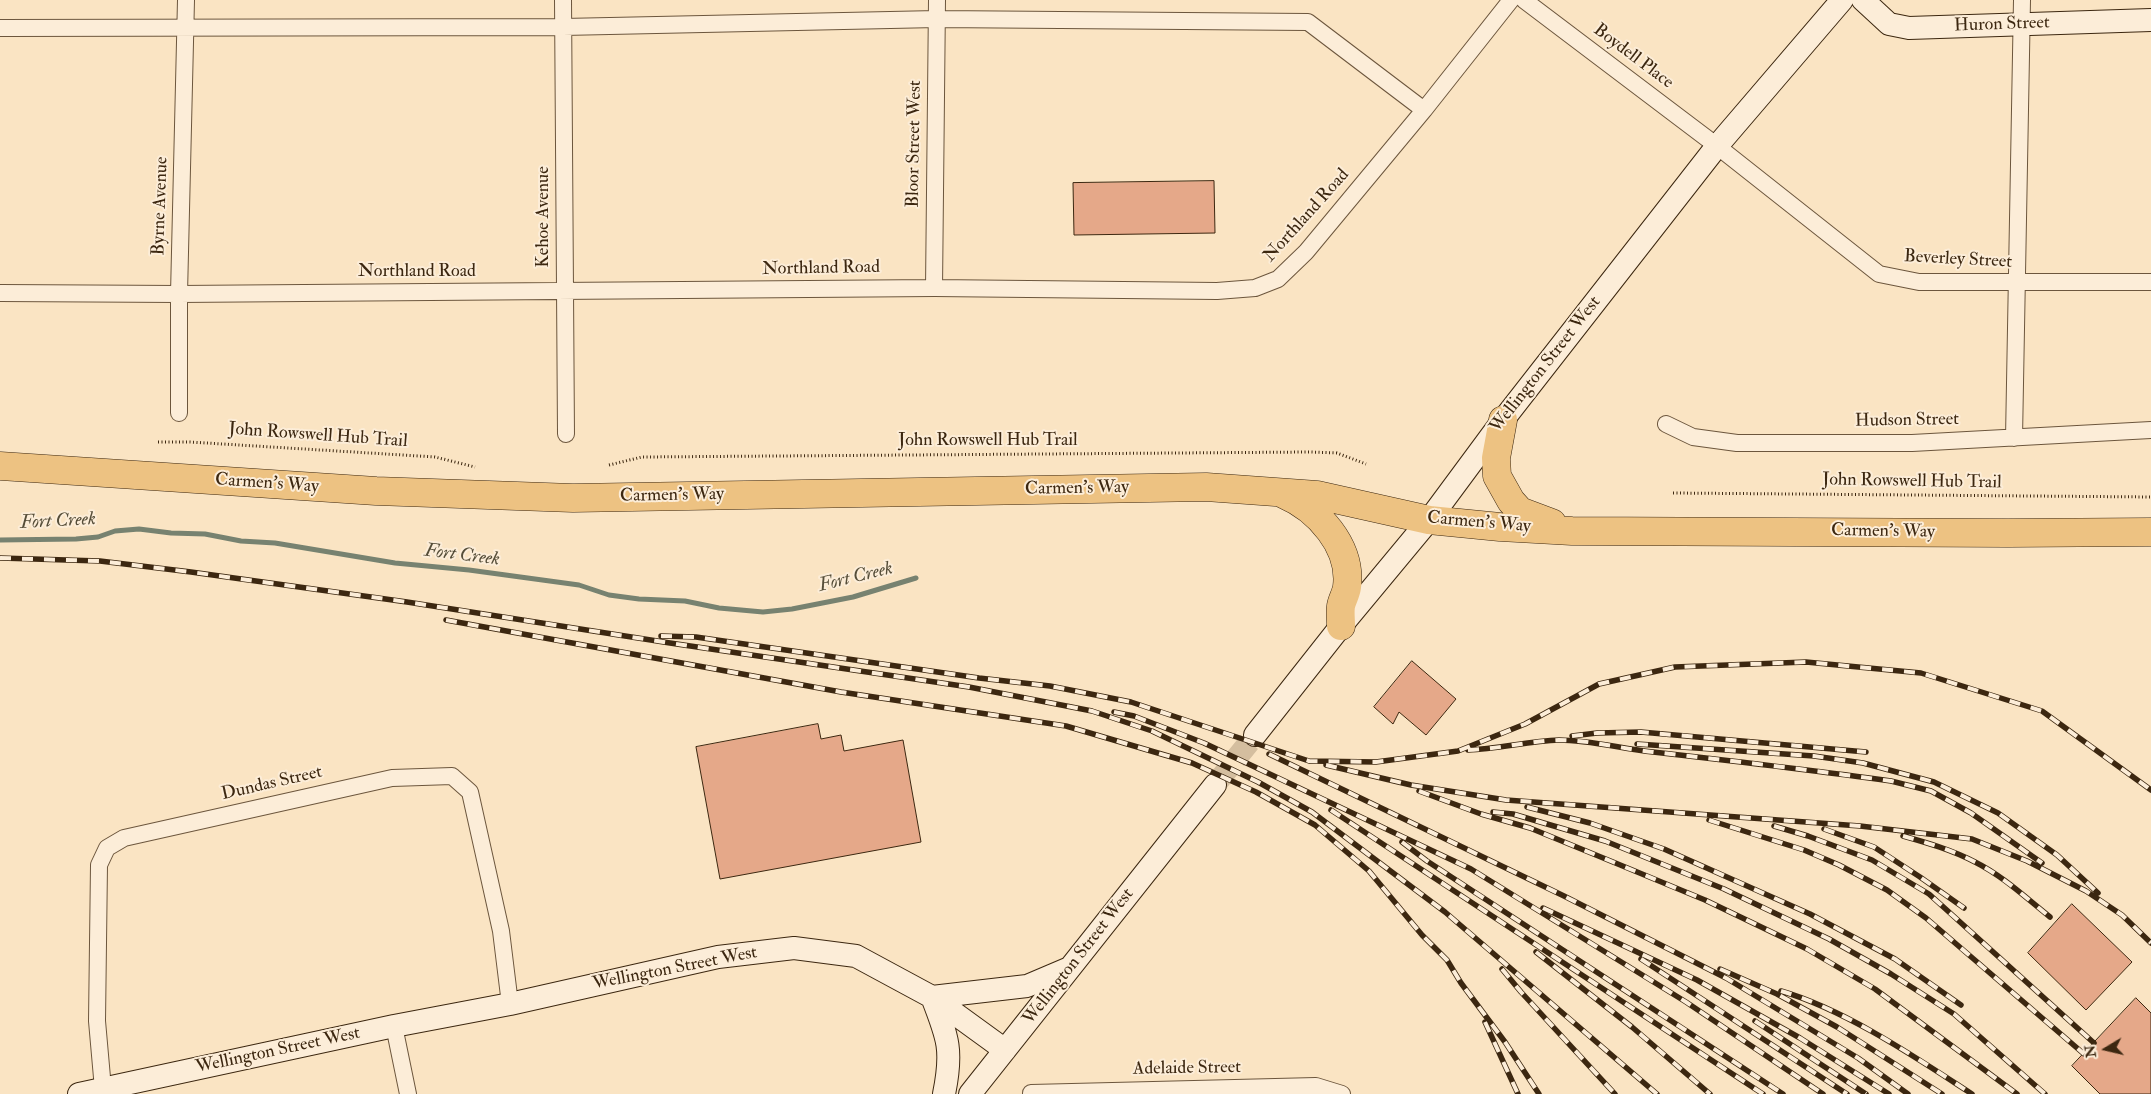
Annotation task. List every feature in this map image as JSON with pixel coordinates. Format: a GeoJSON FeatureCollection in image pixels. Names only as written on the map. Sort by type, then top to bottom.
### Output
{"type":"FeatureCollection","features":[{"type":"Feature","properties":{"kind":"highway"},"geometry":{"type":"LineString","coordinates":[[1503,420],[1496,458],[1497,476],[1511,501],[1520,511],[1572,530]]}},
{"type":"Feature","properties":{"kind":"highway","name":"Carmen's Way"},"geometry":{"type":"LineString","coordinates":[[0,466],[367,491],[573,498],[1206,487],[1317,495],[1429,520],[1500,527],[1572,530],[2151,532]]}},
{"type":"Feature","properties":{"kind":"highway"},"geometry":{"type":"LineString","coordinates":[[1279,492],[1299,501],[1325,524],[1342,554],[1346,569],[1347,587],[1340,607],[1341,626]]}},
{"type":"Feature","properties":{"kind":"main road","name":"Wellington Street West"},"geometry":{"type":"LineString","coordinates":[[1255,735],[1341,626],[1429,520],[1503,420],[1717,146],[1842,0]]}},
{"type":"Feature","properties":{"kind":"main road","name":"Huron Street"},"geometry":{"type":"LineString","coordinates":[[1863,0],[1889,24],[1909,28],[2151,20]]}},
{"type":"Feature","properties":{"kind":"main road","name":"Wellington Street West"},"geometry":{"type":"LineString","coordinates":[[79,1094],[394,1026],[510,1004],[718,957],[794,948],[856,956],[932,997],[1005,1050],[1215,785]]}},
{"type":"Feature","properties":{"kind":"main road"},"geometry":{"type":"LineString","coordinates":[[944,1094],[949,1070],[949,1044],[932,997],[1027,986],[1070,968]]}},
{"type":"Feature","properties":{"kind":"main road"},"geometry":{"type":"LineString","coordinates":[[970,1094],[1005,1050]]}},
{"type":"Feature","properties":{"kind":"street","name":"Byrne Avenue"},"geometry":{"type":"LineString","coordinates":[[179,413],[179,294],[186,0]]}},
{"type":"Feature","properties":{"kind":"street","name":"Kehoe Avenue"},"geometry":{"type":"LineString","coordinates":[[563,0],[566,434]]}},
{"type":"Feature","properties":{"kind":"street","name":"Bloor Street West"},"geometry":{"type":"LineString","coordinates":[[934,288],[937,0]]}},
{"type":"Feature","properties":{"kind":"street","name":"Northland Road"},"geometry":{"type":"LineString","coordinates":[[0,294],[934,288],[1218,291],[1255,288],[1278,279],[1306,252],[1424,110],[1511,0]]}},
{"type":"Feature","properties":{"kind":"street","name":"Boydell Place"},"geometry":{"type":"LineString","coordinates":[[1524,0],[1717,146]]}},
{"type":"Feature","properties":{"kind":"street"},"geometry":{"type":"LineString","coordinates":[[2014,438],[2022,0]]}},
{"type":"Feature","properties":{"kind":"street"},"geometry":{"type":"LineString","coordinates":[[0,28],[563,27],[937,19],[1308,22],[1424,110]]}},
{"type":"Feature","properties":{"kind":"street","name":"Beverley Street"},"geometry":{"type":"LineString","coordinates":[[1717,146],[1879,274],[1919,282],[2151,282]]}},
{"type":"Feature","properties":{"kind":"street","name":"Hudson Street"},"geometry":{"type":"LineString","coordinates":[[1666,424],[1693,437],[1737,443],[1912,443],[2151,430]]}},
{"type":"Feature","properties":{"kind":"street","name":"Dundas Street"},"geometry":{"type":"LineString","coordinates":[[103,1089],[97,1021],[99,865],[107,848],[124,838],[392,778],[452,776],[470,792],[501,931],[510,1004]]}},
{"type":"Feature","properties":{"kind":"street"},"geometry":{"type":"LineString","coordinates":[[394,1026],[408,1094]]}},
{"type":"Feature","properties":{"kind":"street","name":"Adelaide Street"},"geometry":{"type":"LineString","coordinates":[[1031,1093],[1316,1086],[1342,1094]]}},
{"type":"Feature","properties":{"kind":"path","name":"John Rowswell Hub Trail"},"geometry":{"type":"LineString","coordinates":[[158,442],[190,442],[435,457],[475,467]]}},
{"type":"Feature","properties":{"kind":"path","name":"John Rowswell Hub Trail"},"geometry":{"type":"LineString","coordinates":[[609,465],[642,457],[1310,452],[1337,453],[1366,464]]}},
{"type":"Feature","properties":{"kind":"path","name":"John Rowswell Hub Trail"},"geometry":{"type":"LineString","coordinates":[[1673,493],[2151,497]]}},
{"type":"Feature","properties":{"kind":"building"},"geometry":{"type":"Polygon","coordinates":[[[1214,181],[1215,233],[1074,235],[1073,183],[1214,181]]]}},
{"type":"Feature","properties":{"kind":"building"},"geometry":{"type":"Polygon","coordinates":[[[1412,661],[1456,699],[1426,735],[1399,712],[1393,724],[1374,707],[1412,661]]]}},
{"type":"Feature","properties":{"kind":"building"},"geometry":{"type":"Polygon","coordinates":[[[818,724],[821,739],[841,735],[844,751],[903,740],[921,842],[720,879],[696,747],[818,724]]]}},
{"type":"Feature","properties":{"kind":"building"},"geometry":{"type":"Polygon","coordinates":[[[2072,904],[2132,962],[2086,1010],[2028,953],[2072,904]]]}},
{"type":"Feature","properties":{"kind":"building"},"geometry":{"type":"Polygon","coordinates":[[[2136,998],[2151,1013],[2151,1094],[2100,1094],[2072,1066],[2136,998]]]}},
{"type":"Feature","properties":{"kind":"waterway","name":"Fort Creek"},"geometry":{"type":"LineString","coordinates":[[0,540],[76,539],[98,537],[115,531],[139,529],[171,533],[205,534],[241,541],[275,543],[395,563],[469,570],[579,585],[609,595],[639,599],[685,601],[719,608],[763,612],[792,609],[853,597],[916,578]]}},
{"type":"Feature","properties":{"kind":"tunnel"},"geometry":{"type":"LineString","coordinates":[[1215,785],[1255,735]]}},
{"type":"Feature","properties":{"kind":"railway"},"geometry":{"type":"LineString","coordinates":[[0,558],[100,561],[407,602],[969,687],[1092,711],[1152,731],[1258,782],[1312,812],[1445,912],[1657,1094]]}},
{"type":"Feature","properties":{"kind":"railway"},"geometry":{"type":"LineString","coordinates":[[446,620],[841,692],[1066,726],[1192,763],[1256,792],[1315,825],[1369,871],[1422,935],[1447,960],[1539,1094]]}},
{"type":"Feature","properties":{"kind":"railway"},"geometry":{"type":"LineString","coordinates":[[661,636],[696,637],[979,678],[1050,686],[1131,702],[1309,761],[1376,762],[1458,751],[1525,724],[1599,684],[1675,667],[1806,662],[1921,673],[2042,711],[2151,790]]}},
{"type":"Feature","properties":{"kind":"railway"},"geometry":{"type":"LineString","coordinates":[[1114,712],[1134,716],[1204,743],[1471,869],[1686,1002],[1823,1094]]}},
{"type":"Feature","properties":{"kind":"railway"},"geometry":{"type":"LineString","coordinates":[[1572,736],[1597,733],[1641,732],[1866,752]]}},
{"type":"Feature","properties":{"kind":"railway"},"geometry":{"type":"LineString","coordinates":[[1468,750],[1571,740],[1641,751],[1891,781],[1931,791],[1971,813],[2042,863]]}},
{"type":"Feature","properties":{"kind":"railway"},"geometry":{"type":"LineString","coordinates":[[1637,744],[1814,756],[1863,763],[1934,782],[1998,813],[2057,855],[2098,893]]}},
{"type":"Feature","properties":{"kind":"railway"},"geometry":{"type":"LineString","coordinates":[[1269,754],[1564,896],[1726,978],[1858,1058],[1908,1094]]}},
{"type":"Feature","properties":{"kind":"railway"},"geometry":{"type":"LineString","coordinates":[[1326,765],[1411,785],[1506,800],[1860,826],[1972,839],[2027,861],[2086,891],[2122,915],[2151,943]]}},
{"type":"Feature","properties":{"kind":"railway"},"geometry":{"type":"LineString","coordinates":[[1419,791],[1481,814],[1530,828],[1705,900],[1807,949],[1875,989],[2017,1094]]}},
{"type":"Feature","properties":{"kind":"railway"},"geometry":{"type":"LineString","coordinates":[[1527,807],[1590,823],[1664,849],[1810,914],[1895,959],[1961,1005]]}},
{"type":"Feature","properties":{"kind":"railway"},"geometry":{"type":"LineString","coordinates":[[1331,810],[1763,1094]]}},
{"type":"Feature","properties":{"kind":"railway"},"geometry":{"type":"LineString","coordinates":[[1493,812],[1513,814],[1605,841],[1724,889],[1829,939],[1891,974],[1954,1014],[2045,1094]]}},
{"type":"Feature","properties":{"kind":"railway"},"geometry":{"type":"LineString","coordinates":[[1709,820],[1804,850],[1839,865],[1887,890],[1926,918],[2084,1054]]}},
{"type":"Feature","properties":{"kind":"railway"},"geometry":{"type":"LineString","coordinates":[[1774,826],[1808,836],[1872,860],[1929,894],[2094,1043]]}},
{"type":"Feature","properties":{"kind":"railway"},"geometry":{"type":"LineString","coordinates":[[1824,829],[1874,847],[1964,908]]}},
{"type":"Feature","properties":{"kind":"railway"},"geometry":{"type":"LineString","coordinates":[[1903,836],[1949,850],[1985,868],[2050,917]]}},
{"type":"Feature","properties":{"kind":"railway"},"geometry":{"type":"LineString","coordinates":[[1402,842],[1427,861],[1783,1094]]}},
{"type":"Feature","properties":{"kind":"railway"},"geometry":{"type":"LineString","coordinates":[[1543,908],[1697,980],[1800,1038],[1889,1094]]}},
{"type":"Feature","properties":{"kind":"railway"},"geometry":{"type":"LineString","coordinates":[[1536,952],[1632,1027],[1710,1094]]}},
{"type":"Feature","properties":{"kind":"railway"},"geometry":{"type":"LineString","coordinates":[[1641,959],[1847,1094]]}},
{"type":"Feature","properties":{"kind":"railway"},"geometry":{"type":"LineString","coordinates":[[1502,969],[1615,1094]]}},
{"type":"Feature","properties":{"kind":"railway"},"geometry":{"type":"LineString","coordinates":[[1720,969],[1777,994],[1837,1027],[1942,1094]]}},
{"type":"Feature","properties":{"kind":"railway"},"geometry":{"type":"LineString","coordinates":[[1781,991],[1806,999],[1855,1022],[1904,1050],[1972,1094]]}},
{"type":"Feature","properties":{"kind":"railway"},"geometry":{"type":"LineString","coordinates":[[1755,1021],[1866,1094]]}},
{"type":"Feature","properties":{"kind":"railway"},"geometry":{"type":"LineString","coordinates":[[1485,1022],[1518,1094]]}}]}
